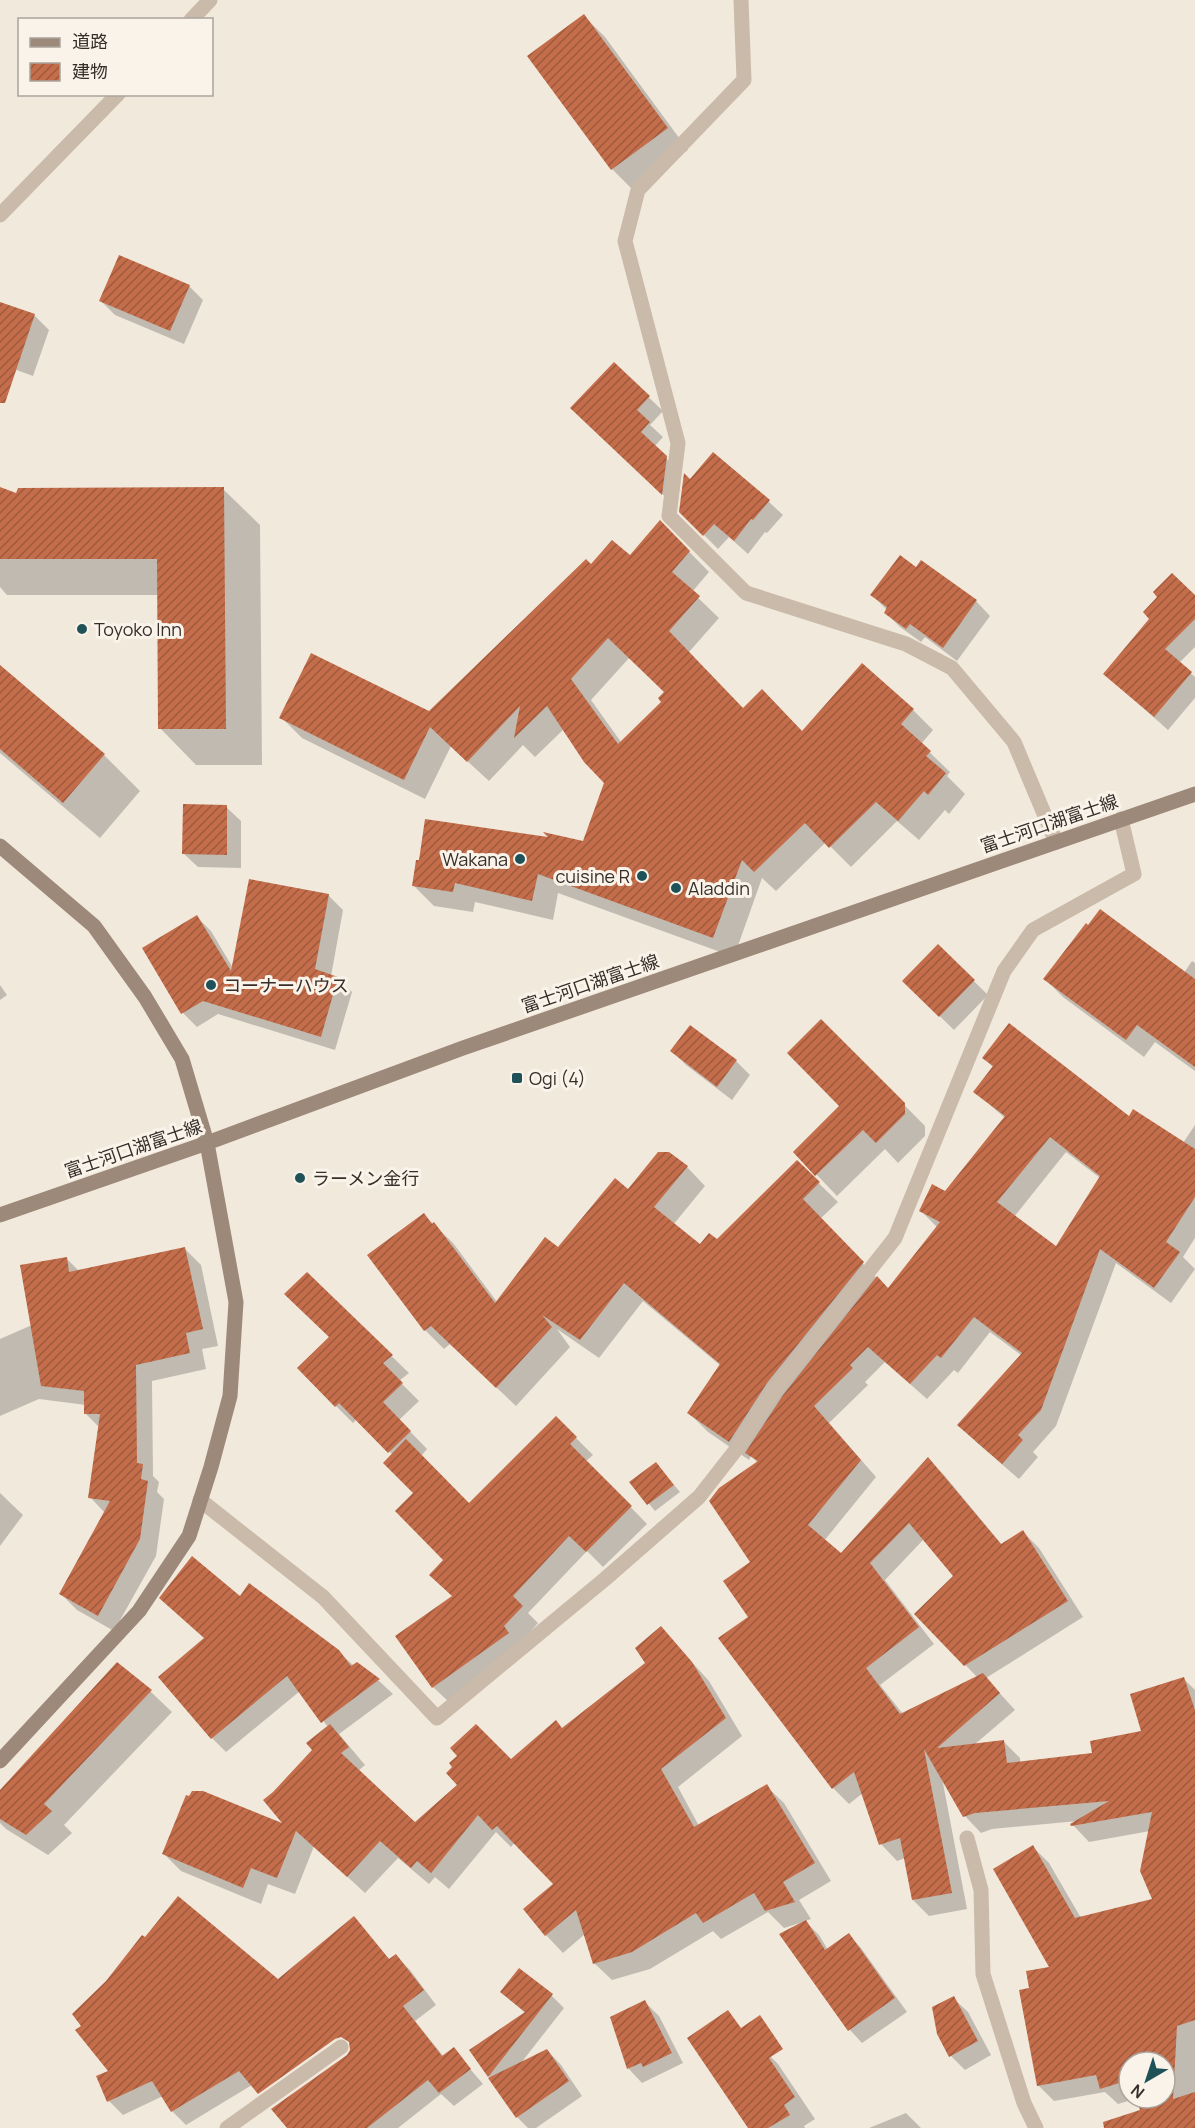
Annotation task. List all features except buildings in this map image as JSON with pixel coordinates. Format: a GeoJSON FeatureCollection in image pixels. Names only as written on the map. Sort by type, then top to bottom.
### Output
{"type":"FeatureCollection","features":[{"type":"Feature","properties":{"kind":"main road","name":"富士河口湖富士線"},"geometry":{"type":"LineString","coordinates":[[0,1215],[207,1143],[463,1048],[1195,794]]}},
{"type":"Feature","properties":{"kind":"main road"},"geometry":{"type":"LineString","coordinates":[[0,846],[94,926],[145,997],[182,1059],[207,1143],[236,1302],[230,1396],[189,1536],[139,1611],[3,1753]]}},
{"type":"Feature","properties":{"kind":"street"},"geometry":{"type":"LineString","coordinates":[[193,18],[210,0]]}},
{"type":"Feature","properties":{"kind":"street"},"geometry":{"type":"LineString","coordinates":[[741,0],[744,80],[638,190],[625,241],[678,443],[669,516],[746,593],[906,644],[952,668],[1014,742],[1056,842]]}},
{"type":"Feature","properties":{"kind":"street"},"geometry":{"type":"LineString","coordinates":[[0,215],[116,96]]}},
{"type":"Feature","properties":{"kind":"street"},"geometry":{"type":"LineString","coordinates":[[200,1500],[323,1597],[437,1718],[605,1579],[699,1497],[735,1451],[774,1389],[895,1238],[999,982],[1010,963],[1033,930],[1134,874],[1120,819]]}},
{"type":"Feature","properties":{"kind":"street"},"geometry":{"type":"LineString","coordinates":[[967,1838],[981,1890],[983,1974],[1023,2103],[1036,2128]]}},
{"type":"Feature","properties":{"kind":"street"},"geometry":{"type":"LineString","coordinates":[[227,2128],[342,2046]]}},
{"type":"Feature","properties":{"kind":"place","name":"Toyoko Inn"},"geometry":{"type":"Point","coordinates":[82,629]}},
{"type":"Feature","properties":{"kind":"place","name":"Wakana"},"geometry":{"type":"Point","coordinates":[520,859]}},
{"type":"Feature","properties":{"kind":"place","name":"cuisine R"},"geometry":{"type":"Point","coordinates":[642,876]}},
{"type":"Feature","properties":{"kind":"place","name":"Aladdin"},"geometry":{"type":"Point","coordinates":[676,888]}},
{"type":"Feature","properties":{"kind":"place","name":"コーナーハウス"},"geometry":{"type":"Point","coordinates":[211,985]}},
{"type":"Feature","properties":{"kind":"place","name":"Ogi (4)"},"geometry":{"type":"Point","coordinates":[517,1078]}},
{"type":"Feature","properties":{"kind":"place","name":"ラーメン金行"},"geometry":{"type":"Point","coordinates":[300,1178]}}]}
